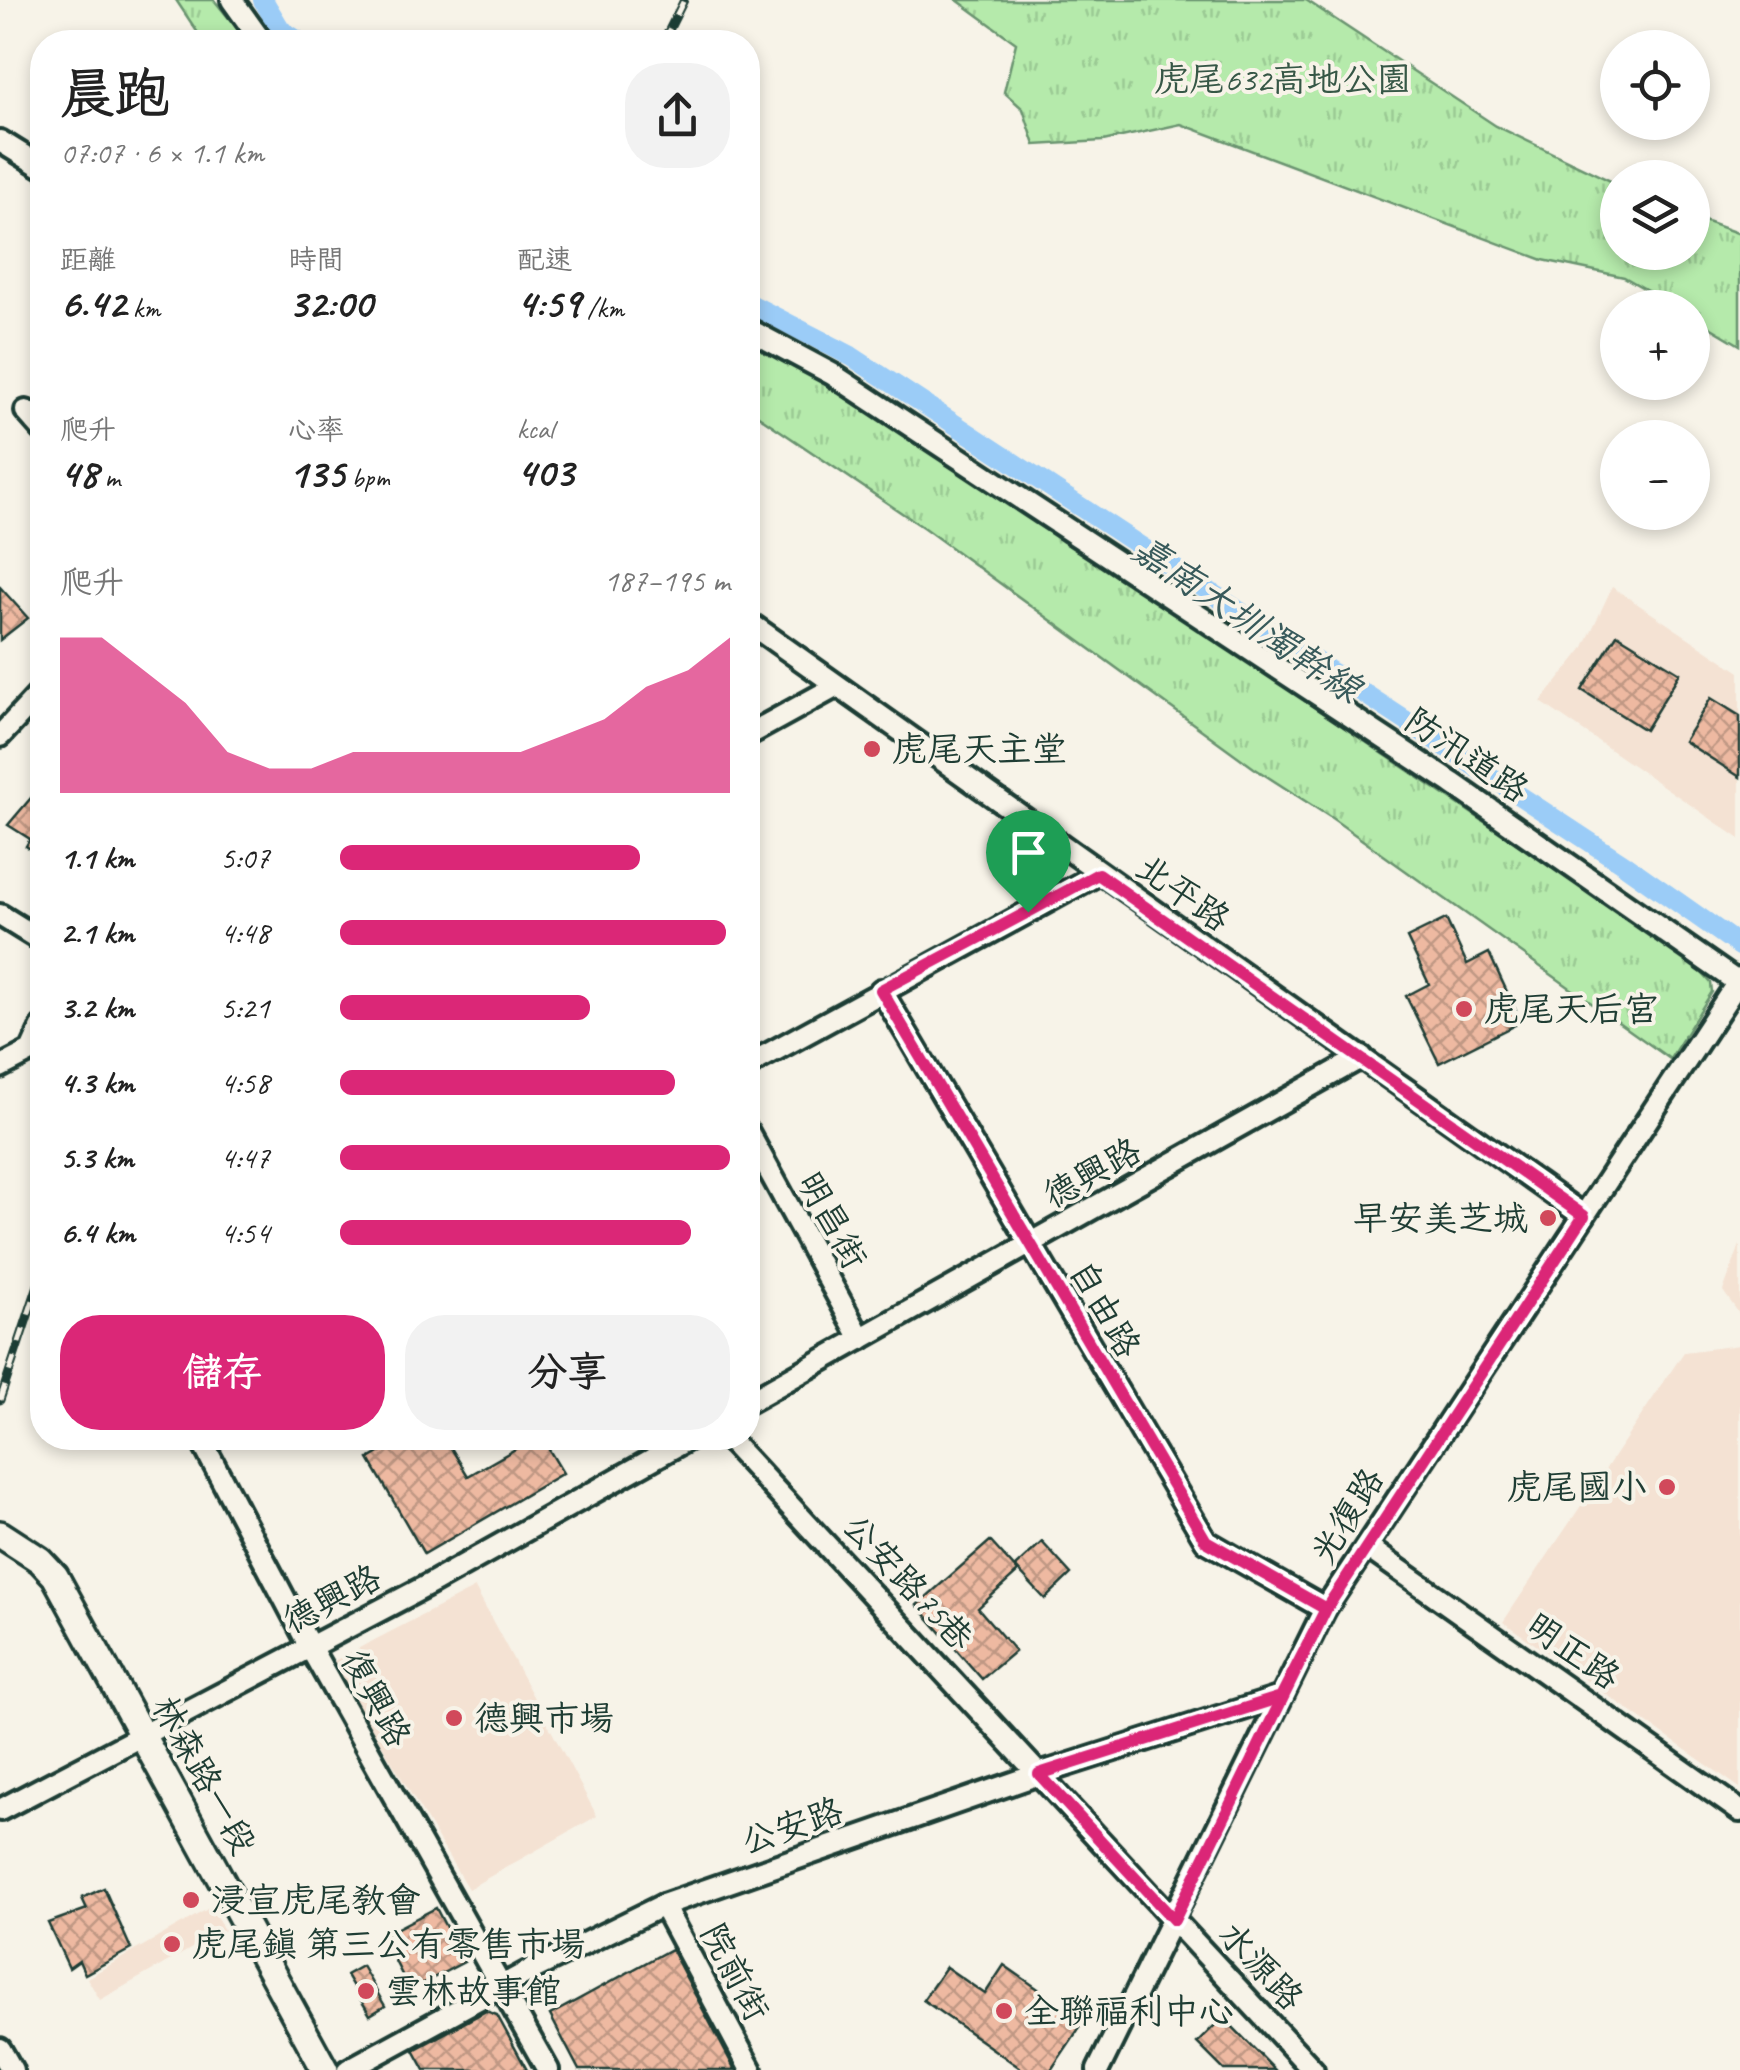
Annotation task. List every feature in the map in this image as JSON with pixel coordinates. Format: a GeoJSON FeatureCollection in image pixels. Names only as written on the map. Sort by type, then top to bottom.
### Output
{"type":"FeatureCollection","features":[{"type":"Feature","properties":{"kind":"main road","name":"林森路一段"},"geometry":{"type":"LineString","coordinates":[[0,1534],[40,1560],[55,1576],[325,2070]]}},
{"type":"Feature","properties":{"kind":"street"},"geometry":{"type":"LineString","coordinates":[[232,0],[253,30]]}},
{"type":"Feature","properties":{"kind":"street"},"geometry":{"type":"LineString","coordinates":[[0,142],[30,160]]}},
{"type":"Feature","properties":{"kind":"street","name":"防汛道路"},"geometry":{"type":"LineString","coordinates":[[760,335],[832,374],[1452,783],[1739,982]]}},
{"type":"Feature","properties":{"kind":"street"},"geometry":{"type":"LineString","coordinates":[[26,411],[30,416]]}},
{"type":"Feature","properties":{"kind":"street","name":"北平路"},"geometry":{"type":"LineString","coordinates":[[760,631],[1584,1216]]}},
{"type":"Feature","properties":{"kind":"street"},"geometry":{"type":"LineString","coordinates":[[760,728],[837,686]]}},
{"type":"Feature","properties":{"kind":"street"},"geometry":{"type":"LineString","coordinates":[[0,736],[30,705]]}},
{"type":"Feature","properties":{"kind":"street"},"geometry":{"type":"LineString","coordinates":[[760,1058],[1098,874]]}},
{"type":"Feature","properties":{"kind":"street"},"geometry":{"type":"LineString","coordinates":[[0,915],[30,934]]}},
{"type":"Feature","properties":{"kind":"street","name":"光復路"},"geometry":{"type":"LineString","coordinates":[[1098,2070],[1326,1609],[1739,982]]}},
{"type":"Feature","properties":{"kind":"street","name":"自由路"},"geometry":{"type":"LineString","coordinates":[[881,990],[1206,1541],[1326,1609]]}},
{"type":"Feature","properties":{"kind":"street"},"geometry":{"type":"LineString","coordinates":[[0,1068],[30,1051]]}},
{"type":"Feature","properties":{"kind":"street","name":"德興路"},"geometry":{"type":"LineString","coordinates":[[760,1395],[1362,1057]]}},
{"type":"Feature","properties":{"kind":"street","name":"明昌街"},"geometry":{"type":"LineString","coordinates":[[760,1154],[861,1339]]}},
{"type":"Feature","properties":{"kind":"street","name":"復興路"},"geometry":{"type":"LineString","coordinates":[[206,1450],[310,1647],[548,2070]]}},
{"type":"Feature","properties":{"kind":"street","name":"德興路"},"geometry":{"type":"LineString","coordinates":[[0,1810],[310,1647],[667,1450]]}},
{"type":"Feature","properties":{"kind":"street","name":"公安路75巷"},"geometry":{"type":"LineString","coordinates":[[738,1450],[1039,1774]]}},
{"type":"Feature","properties":{"kind":"street","name":"明正路"},"geometry":{"type":"LineString","coordinates":[[1367,1547],[1740,1810]]}},
{"type":"Feature","properties":{"kind":"street","name":"公安路"},"geometry":{"type":"LineString","coordinates":[[348,2070],[663,1905],[1039,1774],[1281,1697]]}},
{"type":"Feature","properties":{"kind":"street","name":"水源路"},"geometry":{"type":"LineString","coordinates":[[1039,1774],[1313,2070]]}},
{"type":"Feature","properties":{"kind":"street","name":"院前街"},"geometry":{"type":"LineString","coordinates":[[663,1905],[751,2070]]}},
{"type":"Feature","properties":{"kind":"street"},"geometry":{"type":"LineString","coordinates":[[0,2048],[12,2070]]}},
{"type":"Feature","properties":{"kind":"shaded area"},"geometry":{"type":"Polygon","coordinates":[[[1612,587],[1740,672],[1740,839],[1541,702],[1583,649],[1612,587]]]}},
{"type":"Feature","properties":{"kind":"shaded area"},"geometry":{"type":"Polygon","coordinates":[[[1740,1245],[1740,1315],[1723,1291],[1740,1245]]]}},
{"type":"Feature","properties":{"kind":"shaded area","name":"虎尾國小"},"geometry":{"type":"Polygon","coordinates":[[[1740,1345],[1740,1788],[1503,1622],[1684,1352],[1740,1345]]]}},
{"type":"Feature","properties":{"kind":"shaded area","name":"德興市場"},"geometry":{"type":"Polygon","coordinates":[[[475,1588],[597,1816],[468,1889],[332,1662],[475,1588]]]}},
{"type":"Feature","properties":{"kind":"shaded area","name":"虎尾鎮 第三公有零售市場"},"geometry":{"type":"Polygon","coordinates":[[[211,1907],[224,1930],[100,2000],[87,1978],[211,1907]]]}},
{"type":"Feature","properties":{"kind":"green space"},"geometry":{"type":"Polygon","coordinates":[[[176,0],[214,0],[238,30],[196,30],[176,0]]]}},
{"type":"Feature","properties":{"kind":"green space","name":"虎尾632高地公園"},"geometry":{"type":"Polygon","coordinates":[[[957,0],[1306,0],[1496,126],[1600,176],[1600,270],[1710,270],[1710,223],[1740,234],[1740,345],[1710,327],[1710,290],[1647,290],[1624,277],[1543,260],[1181,124],[1103,141],[1035,145],[1023,109],[1004,92],[1016,43],[957,0]]]}},
{"type":"Feature","properties":{"kind":"green space"},"geometry":{"type":"Polygon","coordinates":[[[760,347],[892,423],[1691,961],[1711,983],[1712,992],[1670,1059],[1333,819],[1254,768],[924,528],[760,417],[760,347]]]}},
{"type":"Feature","properties":{"kind":"building"},"geometry":{"type":"Polygon","coordinates":[[[0,587],[28,618],[0,640],[0,587]]]}},
{"type":"Feature","properties":{"kind":"building"},"geometry":{"type":"Polygon","coordinates":[[[1617,634],[1680,673],[1645,730],[1582,690],[1617,634]]]}},
{"type":"Feature","properties":{"kind":"building"},"geometry":{"type":"Polygon","coordinates":[[[1711,698],[1740,716],[1740,777],[1684,741],[1711,698]]]}},
{"type":"Feature","properties":{"kind":"building"},"geometry":{"type":"Polygon","coordinates":[[[30,799],[30,839],[8,825],[30,799]]]}},
{"type":"Feature","properties":{"kind":"building","name":"虎尾天后宮"},"geometry":{"type":"Polygon","coordinates":[[[1446,919],[1467,964],[1489,953],[1521,1022],[1439,1063],[1406,996],[1429,984],[1407,938],[1446,919]]]}},
{"type":"Feature","properties":{"kind":"building"},"geometry":{"type":"Polygon","coordinates":[[[384,1450],[452,1450],[468,1476],[514,1450],[549,1450],[563,1473],[424,1554],[369,1459],[384,1450]]]}},
{"type":"Feature","properties":{"kind":"building"},"geometry":{"type":"Polygon","coordinates":[[[990,1541],[1018,1572],[978,1608],[1015,1651],[982,1679],[917,1605],[990,1541]]]}},
{"type":"Feature","properties":{"kind":"building"},"geometry":{"type":"Polygon","coordinates":[[[1042,1542],[1071,1574],[1045,1599],[1015,1567],[1042,1542]]]}},
{"type":"Feature","properties":{"kind":"building"},"geometry":{"type":"Polygon","coordinates":[[[104,1888],[131,1949],[85,1974],[79,1961],[69,1968],[48,1923],[87,1909],[82,1898],[104,1888]]]}},
{"type":"Feature","properties":{"kind":"building"},"geometry":{"type":"Polygon","coordinates":[[[436,1908],[464,1962],[410,1990],[382,1936],[436,1908]]]}},
{"type":"Feature","properties":{"kind":"building"},"geometry":{"type":"Polygon","coordinates":[[[671,1949],[735,2070],[579,2070],[550,2015],[671,1949]]]}},
{"type":"Feature","properties":{"kind":"building","name":"全聯福利中心"},"geometry":{"type":"Polygon","coordinates":[[[1004,1965],[1084,2021],[1051,2070],[1023,2070],[923,2000],[946,1967],[985,1994],[1004,1965]]]}},
{"type":"Feature","properties":{"kind":"building","name":"雲林故事館"},"geometry":{"type":"Polygon","coordinates":[[[362,1966],[385,2006],[370,2015],[346,1975],[362,1966]]]}},
{"type":"Feature","properties":{"kind":"building"},"geometry":{"type":"Polygon","coordinates":[[[486,2011],[497,2015],[527,2070],[425,2070],[414,2050],[486,2011]]]}},
{"type":"Feature","properties":{"kind":"building"},"geometry":{"type":"Polygon","coordinates":[[[1223,2017],[1275,2070],[1224,2070],[1197,2043],[1223,2017]]]}},
{"type":"Feature","properties":{"kind":"waterway","name":"嘉南大圳濁幹線"},"geometry":{"type":"LineString","coordinates":[[263,0],[281,30]]}},
{"type":"Feature","properties":{"kind":"waterway","name":"嘉南大圳濁幹線"},"geometry":{"type":"LineString","coordinates":[[760,309],[851,356],[1625,865],[1740,946]]}},
{"type":"Feature","properties":{"kind":"railway"},"geometry":{"type":"LineString","coordinates":[[669,30],[684,0]]}},
{"type":"Feature","properties":{"kind":"railway"},"geometry":{"type":"LineString","coordinates":[[0,1400],[30,1309]]}},
{"type":"Feature","properties":{"kind":"place","name":"虎尾天主堂"},"geometry":{"type":"Point","coordinates":[872,749]}},
{"type":"Feature","properties":{"kind":"place","name":"虎尾天后宮"},"geometry":{"type":"Point","coordinates":[1464,1009]}},
{"type":"Feature","properties":{"kind":"place","name":"早安美芝城"},"geometry":{"type":"Point","coordinates":[1548,1218]}},
{"type":"Feature","properties":{"kind":"place","name":"虎尾國小"},"geometry":{"type":"Point","coordinates":[1667,1487]}},
{"type":"Feature","properties":{"kind":"place","name":"德興市場"},"geometry":{"type":"Point","coordinates":[454,1718]}},
{"type":"Feature","properties":{"kind":"place","name":"浸宣虎尾教會"},"geometry":{"type":"Point","coordinates":[191,1900]}},
{"type":"Feature","properties":{"kind":"place","name":"虎尾鎮 第三公有零售市場"},"geometry":{"type":"Point","coordinates":[172,1944]}},
{"type":"Feature","properties":{"kind":"place","name":"雲林故事館"},"geometry":{"type":"Point","coordinates":[366,1991]}},
{"type":"Feature","properties":{"kind":"place","name":"全聯福利中心"},"geometry":{"type":"Point","coordinates":[1004,2011]}},
{"type":"Feature","properties":{"kind":"route"},"geometry":{"type":"LineString","coordinates":[[1028,912],[881,990],[1206,1541],[1326,1609],[1174,1920],[1039,1774],[1281,1697],[1326,1609],[1399,1493],[1584,1216],[1098,874],[1028,912]]}}]}
